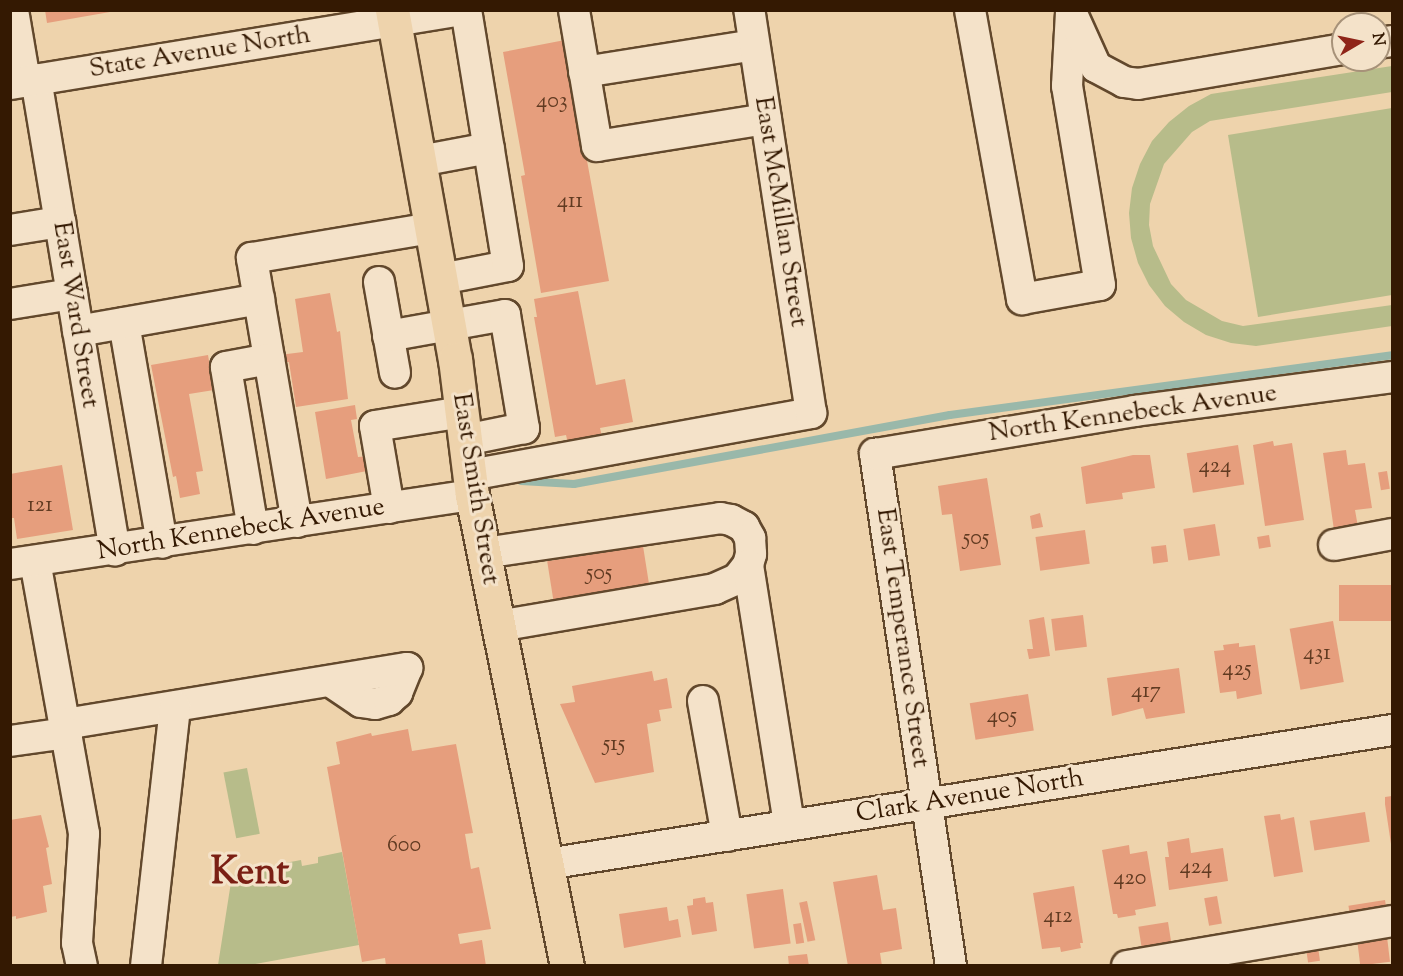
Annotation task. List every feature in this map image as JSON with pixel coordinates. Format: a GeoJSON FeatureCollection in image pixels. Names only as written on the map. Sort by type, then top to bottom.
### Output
{"type":"FeatureCollection","features":[{"type":"Feature","properties":{"kind":"main road","name":"East Smith Street"},"geometry":{"type":"LineString","coordinates":[[393,16],[449,325],[471,485],[567,966]]}},
{"type":"Feature","properties":{"kind":"street","name":"East Ward Street"},"geometry":{"type":"LineString","coordinates":[[13,10],[24,81],[60,222],[115,550]]}},
{"type":"Feature","properties":{"kind":"street","name":"State Avenue North"},"geometry":{"type":"LineString","coordinates":[[24,81],[393,16],[461,10]]}},
{"type":"Feature","properties":{"kind":"street"},"geometry":{"type":"LineString","coordinates":[[441,279],[508,266],[466,10]]}},
{"type":"Feature","properties":{"kind":"street"},"geometry":{"type":"LineString","coordinates":[[574,10],[597,146],[766,119]]}},
{"type":"Feature","properties":{"kind":"street","name":"East McMillan Street"},"geometry":{"type":"LineString","coordinates":[[749,10],[811,413]]}},
{"type":"Feature","properties":{"kind":"street"},"geometry":{"type":"LineString","coordinates":[[970,10],[1022,299],[1100,285],[1067,86],[1074,11]]}},
{"type":"Feature","properties":{"kind":"street"},"geometry":{"type":"LineString","coordinates":[[1074,11],[1096,67],[1124,82],[1138,84],[1331,51]]}},
{"type":"Feature","properties":{"kind":"street"},"geometry":{"type":"LineString","coordinates":[[584,72],[754,45]]}},
{"type":"Feature","properties":{"kind":"street"},"geometry":{"type":"LineString","coordinates":[[420,161],[489,148]]}},
{"type":"Feature","properties":{"kind":"street"},"geometry":{"type":"LineString","coordinates":[[10,230],[60,222]]}},
{"type":"Feature","properties":{"kind":"street"},"geometry":{"type":"LineString","coordinates":[[297,522],[252,258],[432,228]]}},
{"type":"Feature","properties":{"kind":"street"},"geometry":{"type":"LineString","coordinates":[[379,282],[395,373]]}},
{"type":"Feature","properties":{"kind":"street"},"geometry":{"type":"LineString","coordinates":[[10,304],[72,294]]}},
{"type":"Feature","properties":{"kind":"street"},"geometry":{"type":"LineString","coordinates":[[78,331],[259,299]]}},
{"type":"Feature","properties":{"kind":"street"},"geometry":{"type":"LineString","coordinates":[[388,336],[505,315],[524,428],[375,426],[389,508]]}},
{"type":"Feature","properties":{"kind":"street"},"geometry":{"type":"LineString","coordinates":[[124,323],[162,543]]}},
{"type":"Feature","properties":{"kind":"street"},"geometry":{"type":"LineString","coordinates":[[253,529],[226,368],[269,359]]}},
{"type":"Feature","properties":{"kind":"street","name":"North Kennebeck Avenue"},"geometry":{"type":"LineString","coordinates":[[875,454],[1135,411],[1392,377]]}},
{"type":"Feature","properties":{"kind":"street","name":"North Kennebeck Avenue"},"geometry":{"type":"LineString","coordinates":[[23,562],[389,508],[471,485],[811,413]]}},
{"type":"Feature","properties":{"kind":"street","name":"East Temperance Street"},"geometry":{"type":"LineString","coordinates":[[875,454],[951,966]]}},
{"type":"Feature","properties":{"kind":"street"},"geometry":{"type":"LineString","coordinates":[[484,553],[720,518],[731,520],[744,527],[750,538],[751,554],[748,565],[789,825]]}},
{"type":"Feature","properties":{"kind":"street"},"geometry":{"type":"LineString","coordinates":[[1334,544],[1392,534]]}},
{"type":"Feature","properties":{"kind":"street"},"geometry":{"type":"LineString","coordinates":[[23,562],[66,729],[84,834],[77,943],[82,966]]}},
{"type":"Feature","properties":{"kind":"street"},"geometry":{"type":"LineString","coordinates":[[499,626],[715,589],[736,579],[748,565]]}},
{"type":"Feature","properties":{"kind":"street"},"geometry":{"type":"LineString","coordinates":[[10,741],[175,707],[330,681]]}},
{"type":"Feature","properties":{"kind":"street"},"geometry":{"type":"LineString","coordinates":[[703,701],[727,836]]}},
{"type":"Feature","properties":{"kind":"street"},"geometry":{"type":"LineString","coordinates":[[146,966],[175,707]]}},
{"type":"Feature","properties":{"kind":"street","name":"Clark Avenue North"},"geometry":{"type":"LineString","coordinates":[[548,864],[1392,730]]}},
{"type":"Feature","properties":{"kind":"street"},"geometry":{"type":"LineString","coordinates":[[1127,966],[1392,921]]}},
{"type":"Feature","properties":{"kind":"green space"},"geometry":{"type":"Polygon","coordinates":[[[1391,66],[1392,92],[1210,121],[1192,132],[1164,164],[1150,204],[1149,225],[1153,246],[1171,284],[1186,300],[1222,321],[1243,326],[1392,305],[1392,326],[1256,346],[1231,343],[1206,335],[1184,322],[1165,306],[1149,285],[1138,263],[1131,238],[1129,213],[1132,188],[1140,164],[1152,141],[1169,122],[1189,106],[1211,94],[1353,72],[1391,72],[1391,66]]]}},
{"type":"Feature","properties":{"kind":"green space"},"geometry":{"type":"Polygon","coordinates":[[[1392,108],[1392,295],[1258,317],[1228,135],[1392,108]]]}},
{"type":"Feature","properties":{"kind":"green space"},"geometry":{"type":"Polygon","coordinates":[[[247,768],[260,834],[236,838],[223,773],[247,768]]]}},
{"type":"Feature","properties":{"kind":"green space"},"geometry":{"type":"Polygon","coordinates":[[[342,852],[359,945],[250,965],[218,965],[231,882],[236,872],[301,860],[302,866],[318,863],[318,857],[342,852]]]}},
{"type":"Feature","properties":{"kind":"building"},"geometry":{"type":"Polygon","coordinates":[[[45,10],[110,10],[110,12],[47,23],[45,10]]]}},
{"type":"Feature","properties":{"kind":"building"},"geometry":{"type":"Polygon","coordinates":[[[565,40],[609,281],[541,293],[521,176],[525,175],[503,52],[565,40]]]}},
{"type":"Feature","properties":{"kind":"building"},"geometry":{"type":"Polygon","coordinates":[[[578,291],[596,385],[625,379],[633,422],[600,428],[603,441],[569,448],[566,435],[555,437],[534,317],[537,317],[534,299],[578,291]]]}},
{"type":"Feature","properties":{"kind":"building"},"geometry":{"type":"Polygon","coordinates":[[[330,293],[337,332],[340,331],[348,399],[296,407],[289,362],[281,363],[279,355],[303,352],[295,299],[330,293]]]}},
{"type":"Feature","properties":{"kind":"building"},"geometry":{"type":"Polygon","coordinates":[[[208,355],[214,390],[189,394],[203,471],[196,472],[200,494],[180,498],[176,476],[173,477],[151,365],[208,355]]]}},
{"type":"Feature","properties":{"kind":"building"},"geometry":{"type":"Polygon","coordinates":[[[355,405],[357,419],[351,420],[358,457],[369,456],[372,470],[326,479],[315,412],[355,405]]]}},
{"type":"Feature","properties":{"kind":"building"},"geometry":{"type":"Polygon","coordinates":[[[1273,441],[1274,446],[1292,443],[1304,520],[1265,526],[1253,445],[1273,441]]]}},
{"type":"Feature","properties":{"kind":"building"},"geometry":{"type":"Polygon","coordinates":[[[1238,445],[1244,485],[1193,493],[1187,453],[1238,445]]]}},
{"type":"Feature","properties":{"kind":"building"},"geometry":{"type":"Polygon","coordinates":[[[1346,450],[1348,465],[1365,463],[1372,508],[1355,510],[1358,527],[1334,530],[1323,453],[1346,450]]]}},
{"type":"Feature","properties":{"kind":"building"},"geometry":{"type":"Polygon","coordinates":[[[1133,455],[1150,455],[1155,488],[1122,493],[1123,499],[1086,504],[1081,467],[1133,455]]]}},
{"type":"Feature","properties":{"kind":"building"},"geometry":{"type":"Polygon","coordinates":[[[62,465],[73,530],[17,539],[14,518],[10,518],[10,474],[62,465]]]}},
{"type":"Feature","properties":{"kind":"building"},"geometry":{"type":"Polygon","coordinates":[[[1387,471],[1390,489],[1381,490],[1378,472],[1387,471]]]}},
{"type":"Feature","properties":{"kind":"building"},"geometry":{"type":"Polygon","coordinates":[[[987,478],[1001,565],[960,571],[952,514],[942,515],[938,486],[987,478]]]}},
{"type":"Feature","properties":{"kind":"building"},"geometry":{"type":"Polygon","coordinates":[[[1040,513],[1043,527],[1032,529],[1030,516],[1040,513]]]}},
{"type":"Feature","properties":{"kind":"building"},"geometry":{"type":"Polygon","coordinates":[[[1215,524],[1220,556],[1188,561],[1183,529],[1215,524]]]}},
{"type":"Feature","properties":{"kind":"building"},"geometry":{"type":"Polygon","coordinates":[[[1085,530],[1090,564],[1040,571],[1035,537],[1085,530]]]}},
{"type":"Feature","properties":{"kind":"building"},"geometry":{"type":"Polygon","coordinates":[[[1269,535],[1271,547],[1259,549],[1257,537],[1269,535]]]}},
{"type":"Feature","properties":{"kind":"building"},"geometry":{"type":"Polygon","coordinates":[[[1166,545],[1168,562],[1153,564],[1151,547],[1166,545]]]}},
{"type":"Feature","properties":{"kind":"building"},"geometry":{"type":"Polygon","coordinates":[[[643,546],[650,590],[554,606],[547,561],[643,546]]]}},
{"type":"Feature","properties":{"kind":"building"},"geometry":{"type":"Polygon","coordinates":[[[1339,585],[1392,585],[1392,621],[1339,621],[1339,585]]]}},
{"type":"Feature","properties":{"kind":"building"},"geometry":{"type":"Polygon","coordinates":[[[1083,615],[1087,647],[1055,651],[1051,619],[1083,615]]]}},
{"type":"Feature","properties":{"kind":"building"},"geometry":{"type":"Polygon","coordinates":[[[1044,617],[1050,656],[1029,659],[1027,649],[1033,649],[1029,620],[1044,617]]]}},
{"type":"Feature","properties":{"kind":"building"},"geometry":{"type":"Polygon","coordinates":[[[1333,621],[1344,682],[1300,690],[1290,629],[1333,621]]]}},
{"type":"Feature","properties":{"kind":"building"},"geometry":{"type":"Polygon","coordinates":[[[1239,643],[1239,647],[1255,645],[1262,694],[1237,699],[1236,691],[1220,693],[1214,651],[1224,650],[1223,645],[1239,643]]]}},
{"type":"Feature","properties":{"kind":"building"},"geometry":{"type":"Polygon","coordinates":[[[1179,668],[1185,713],[1146,719],[1143,708],[1112,716],[1107,678],[1179,668]]]}},
{"type":"Feature","properties":{"kind":"building"},"geometry":{"type":"Polygon","coordinates":[[[652,671],[654,681],[667,678],[672,708],[659,710],[661,721],[647,724],[654,772],[595,783],[560,704],[575,702],[572,686],[652,671]]]}},
{"type":"Feature","properties":{"kind":"building"},"geometry":{"type":"Polygon","coordinates":[[[1028,694],[1034,731],[976,740],[970,703],[1028,694]]]}},
{"type":"Feature","properties":{"kind":"building"},"geometry":{"type":"Polygon","coordinates":[[[408,729],[412,751],[456,744],[473,833],[465,834],[471,869],[479,867],[491,929],[458,934],[460,944],[482,940],[486,966],[386,966],[385,958],[362,962],[327,767],[340,764],[336,742],[371,733],[372,736],[408,729]]]}},
{"type":"Feature","properties":{"kind":"building"},"geometry":{"type":"Polygon","coordinates":[[[1392,796],[1392,843],[1391,844],[1385,797],[1392,796]]]}},
{"type":"Feature","properties":{"kind":"building"},"geometry":{"type":"Polygon","coordinates":[[[1365,812],[1370,842],[1314,850],[1310,821],[1365,812]]]}},
{"type":"Feature","properties":{"kind":"building"},"geometry":{"type":"Polygon","coordinates":[[[1280,814],[1281,820],[1294,817],[1303,872],[1274,877],[1264,816],[1280,814]]]}},
{"type":"Feature","properties":{"kind":"building"},"geometry":{"type":"Polygon","coordinates":[[[41,815],[49,847],[46,848],[52,884],[43,886],[47,912],[16,919],[16,916],[10,917],[10,820],[41,815]]]}},
{"type":"Feature","properties":{"kind":"building"},"geometry":{"type":"Polygon","coordinates":[[[1189,838],[1191,853],[1223,848],[1228,881],[1169,890],[1165,857],[1169,857],[1167,842],[1189,838]]]}},
{"type":"Feature","properties":{"kind":"building"},"geometry":{"type":"Polygon","coordinates":[[[1129,845],[1130,854],[1147,851],[1156,906],[1135,910],[1136,915],[1118,918],[1117,914],[1113,914],[1102,850],[1129,845]]]}},
{"type":"Feature","properties":{"kind":"building"},"geometry":{"type":"Polygon","coordinates":[[[877,875],[883,910],[896,908],[902,949],[880,953],[882,966],[848,966],[833,882],[877,875]]]}},
{"type":"Feature","properties":{"kind":"building"},"geometry":{"type":"Polygon","coordinates":[[[1074,886],[1083,943],[1080,943],[1081,948],[1061,952],[1060,947],[1042,949],[1033,893],[1074,886]]]}},
{"type":"Feature","properties":{"kind":"building"},"geometry":{"type":"Polygon","coordinates":[[[783,889],[791,943],[754,949],[746,894],[783,889]]]}},
{"type":"Feature","properties":{"kind":"building"},"geometry":{"type":"Polygon","coordinates":[[[1217,896],[1222,924],[1209,926],[1204,898],[1217,896]]]}},
{"type":"Feature","properties":{"kind":"building"},"geometry":{"type":"Polygon","coordinates":[[[705,897],[706,903],[713,902],[717,931],[692,935],[687,906],[693,905],[693,899],[705,897]]]}},
{"type":"Feature","properties":{"kind":"building"},"geometry":{"type":"Polygon","coordinates":[[[1385,900],[1387,913],[1350,919],[1348,906],[1385,900]]]}},
{"type":"Feature","properties":{"kind":"building"},"geometry":{"type":"Polygon","coordinates":[[[807,901],[815,940],[807,942],[799,903],[807,901]]]}},
{"type":"Feature","properties":{"kind":"building"},"geometry":{"type":"Polygon","coordinates":[[[667,907],[669,921],[678,919],[681,937],[624,948],[619,914],[667,907]]]}},
{"type":"Feature","properties":{"kind":"building"},"geometry":{"type":"Polygon","coordinates":[[[1168,922],[1172,948],[1142,952],[1138,927],[1168,922]]]}},
{"type":"Feature","properties":{"kind":"building"},"geometry":{"type":"Polygon","coordinates":[[[801,923],[804,943],[796,944],[793,924],[801,923]]]}},
{"type":"Feature","properties":{"kind":"building"},"geometry":{"type":"Polygon","coordinates":[[[1387,937],[1390,962],[1360,965],[1357,941],[1387,937]]]}},
{"type":"Feature","properties":{"kind":"building"},"geometry":{"type":"Polygon","coordinates":[[[1318,947],[1320,961],[1308,963],[1306,949],[1318,947]]]}},
{"type":"Feature","properties":{"kind":"building"},"geometry":{"type":"Polygon","coordinates":[[[807,954],[809,966],[789,966],[788,956],[807,954]]]}},
{"type":"Feature","properties":{"kind":"waterway"},"geometry":{"type":"LineString","coordinates":[[521,481],[574,484],[950,415],[1392,355]]}},
{"type":"Feature","properties":{"kind":"district","name":"Kent"},"geometry":{"type":"Point","coordinates":[250,875]}}]}
